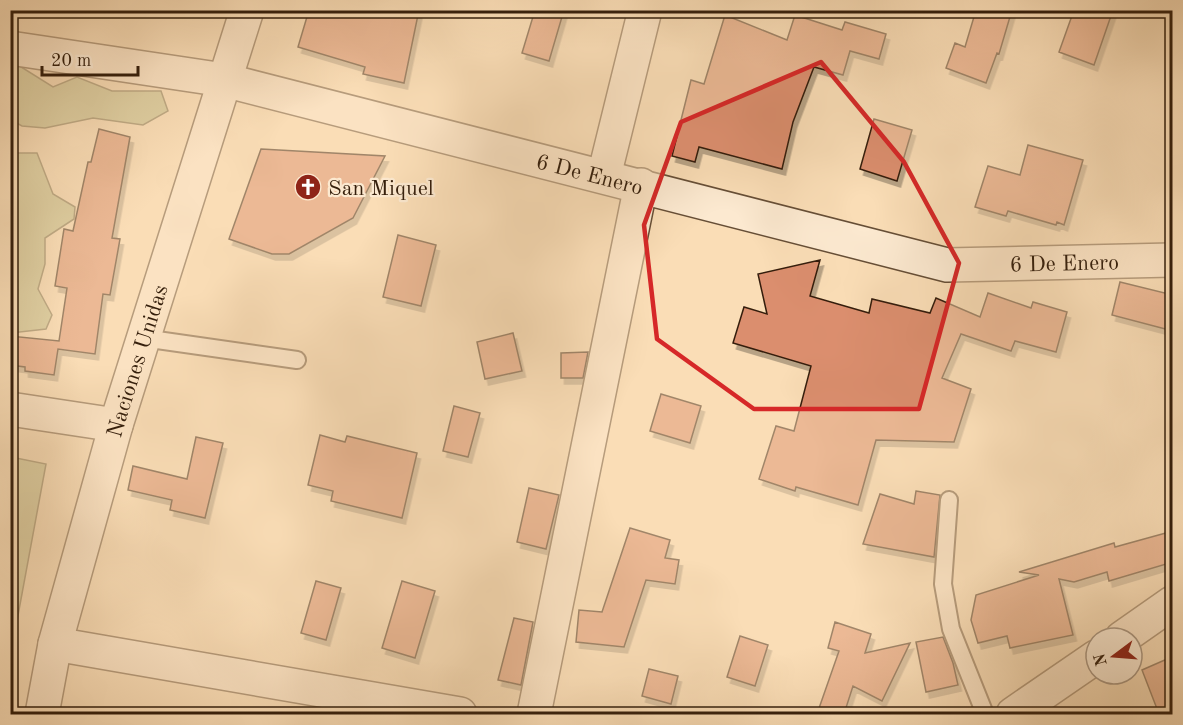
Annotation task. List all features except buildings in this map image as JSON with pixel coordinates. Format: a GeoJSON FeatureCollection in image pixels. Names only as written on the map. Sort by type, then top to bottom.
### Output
{"type":"FeatureCollection","features":[{"type":"Feature","properties":{"kind":"street","name":"Naciones Unidas"},"geometry":{"type":"LineString","coordinates":[[42,714],[55,644],[116,425],[247,10]]}},
{"type":"Feature","properties":{"kind":"street"},"geometry":{"type":"LineString","coordinates":[[604,176],[645,10]]}},
{"type":"Feature","properties":{"kind":"street","name":"6 De Enero"},"geometry":{"type":"LineString","coordinates":[[10,48],[224,80],[641,185],[947,266],[1173,260]]}},
{"type":"Feature","properties":{"kind":"street"},"geometry":{"type":"LineString","coordinates":[[534,714],[641,185]]}},
{"type":"Feature","properties":{"kind":"street"},"geometry":{"type":"LineString","coordinates":[[10,409],[116,425]]}},
{"type":"Feature","properties":{"kind":"street"},"geometry":{"type":"LineString","coordinates":[[1139,626],[1173,603]]}},
{"type":"Feature","properties":{"kind":"street"},"geometry":{"type":"LineString","coordinates":[[55,644],[460,714]]}},
{"type":"Feature","properties":{"kind":"street"},"geometry":{"type":"LineString","coordinates":[[1013,714],[1084,665]]}},
{"type":"Feature","properties":{"kind":"lane"},"geometry":{"type":"LineString","coordinates":[[143,338],[297,360]]}},
{"type":"Feature","properties":{"kind":"lane"},"geometry":{"type":"LineString","coordinates":[[949,500],[943,584],[951,629],[986,714]]}},
{"type":"Feature","properties":{"kind":"highlighted area"},"geometry":{"type":"Polygon","coordinates":[[[821,62],[904,162],[959,263],[919,409],[754,409],[657,339],[644,225],[681,122],[821,62]]]}},
{"type":"Feature","properties":{"kind":"shaded area"},"geometry":{"type":"Polygon","coordinates":[[[10,60],[53,87],[77,77],[112,91],[161,91],[168,111],[143,125],[93,118],[45,128],[22,126],[11,120],[10,60]]]}},
{"type":"Feature","properties":{"kind":"shaded area"},"geometry":{"type":"Polygon","coordinates":[[[15,153],[37,153],[53,194],[75,207],[74,219],[45,238],[45,264],[38,289],[52,315],[46,329],[11,333],[10,208],[14,204],[15,153]]]}},
{"type":"Feature","properties":{"kind":"shaded area"},"geometry":{"type":"Polygon","coordinates":[[[11,457],[46,464],[14,637],[10,636],[11,457]]]}},
{"type":"Feature","properties":{"kind":"place","name":"San Miquel"},"geometry":{"type":"Point","coordinates":[308,187]}}]}
